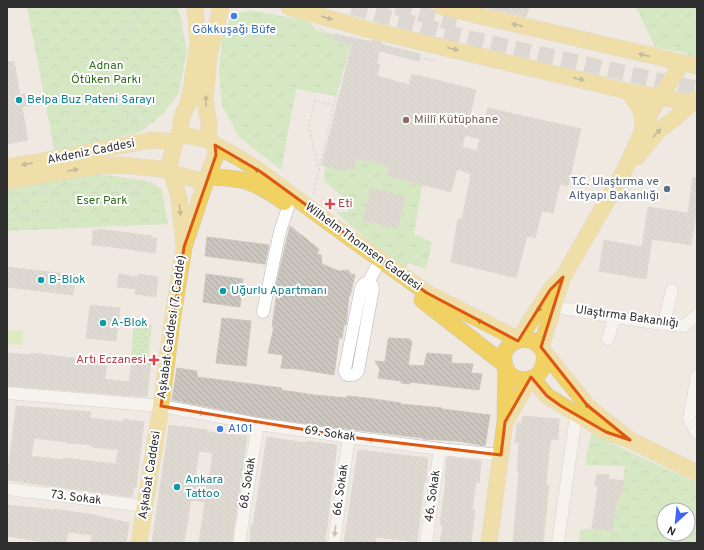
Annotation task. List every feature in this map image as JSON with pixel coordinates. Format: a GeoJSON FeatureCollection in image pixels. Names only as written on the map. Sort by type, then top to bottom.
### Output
{"type":"FeatureCollection","features":[{"type":"Feature","properties":{"kind":"main road"},"geometry":{"type":"LineString","coordinates":[[183,7],[187,21],[198,43]]}},
{"type":"Feature","properties":{"kind":"main road"},"geometry":{"type":"LineString","coordinates":[[184,248],[179,198],[171,172],[170,162],[182,116],[188,104],[191,89],[198,43],[195,7]]}},
{"type":"Feature","properties":{"kind":"main road"},"geometry":{"type":"LineString","coordinates":[[184,248],[216,155],[212,142],[205,101],[209,56],[221,7]]}},
{"type":"Feature","properties":{"kind":"main road"},"geometry":{"type":"LineString","coordinates":[[289,7],[370,30],[627,91],[695,102]]}},
{"type":"Feature","properties":{"kind":"main road"},"geometry":{"type":"LineString","coordinates":[[442,7],[474,11],[689,65],[660,96],[623,173],[563,277],[542,350],[545,360],[544,366],[541,372],[531,379],[505,422]]}},
{"type":"Feature","properties":{"kind":"main road"},"geometry":{"type":"LineString","coordinates":[[627,91],[643,113],[643,130]]}},
{"type":"Feature","properties":{"kind":"main road"},"geometry":{"type":"LineString","coordinates":[[623,173],[659,130],[695,102]]}},
{"type":"Feature","properties":{"kind":"main road"},"geometry":{"type":"LineString","coordinates":[[177,139],[189,136],[212,142]]}},
{"type":"Feature","properties":{"kind":"main road","name":"Akdeniz Caddesi"},"geometry":{"type":"LineString","coordinates":[[7,167],[55,159],[103,148],[152,140],[177,139]]}},
{"type":"Feature","properties":{"kind":"main road","name":"Wilhelm Thomsen Caddesi"},"geometry":{"type":"LineString","coordinates":[[212,142],[261,172],[427,293],[518,340]]}},
{"type":"Feature","properties":{"kind":"main road","name":"Akdeniz Caddesi"},"geometry":{"type":"LineString","coordinates":[[7,181],[96,166],[120,165],[171,172]]}},
{"type":"Feature","properties":{"kind":"main road"},"geometry":{"type":"LineString","coordinates":[[171,172],[198,180],[207,178]]}},
{"type":"Feature","properties":{"kind":"main road","name":"Wilhelm Thomsen Caddesi"},"geometry":{"type":"LineString","coordinates":[[207,178],[245,181],[257,185],[289,205],[439,312],[505,367]]}},
{"type":"Feature","properties":{"kind":"main road","name":"Aşkabat Caddesi (7. Cadde)"},"geometry":{"type":"LineString","coordinates":[[161,406],[172,322],[184,248]]}},
{"type":"Feature","properties":{"kind":"main road"},"geometry":{"type":"LineString","coordinates":[[489,543],[505,422],[505,367],[503,358],[508,346],[518,340],[550,290],[563,277]]}},
{"type":"Feature","properties":{"kind":"main road"},"geometry":{"type":"LineString","coordinates":[[518,340],[531,340],[542,350],[587,405],[630,440]]}},
{"type":"Feature","properties":{"kind":"main road"},"geometry":{"type":"LineString","coordinates":[[505,367],[516,379],[531,379]]}},
{"type":"Feature","properties":{"kind":"main road"},"geometry":{"type":"LineString","coordinates":[[531,379],[547,396],[606,432],[630,440],[697,473]]}},
{"type":"Feature","properties":{"kind":"main road","name":"Aşkabat Caddesi"},"geometry":{"type":"LineString","coordinates":[[139,543],[161,406]]}},
{"type":"Feature","properties":{"kind":"street"},"geometry":{"type":"LineString","coordinates":[[263,312],[280,231],[289,205]]}},
{"type":"Feature","properties":{"kind":"street"},"geometry":{"type":"LineString","coordinates":[[369,283],[376,268]]}},
{"type":"Feature","properties":{"kind":"street"},"geometry":{"type":"LineString","coordinates":[[365,282],[369,283],[372,285],[373,289],[358,371],[354,375],[347,375],[345,369],[361,288],[365,282]]}},
{"type":"Feature","properties":{"kind":"street"},"geometry":{"type":"LineString","coordinates":[[664,323],[672,290]]}},
{"type":"Feature","properties":{"kind":"street","name":"Ulaştırma Bakanlığı"},"geometry":{"type":"LineString","coordinates":[[554,307],[654,323],[684,326],[697,315]]}},
{"type":"Feature","properties":{"kind":"street"},"geometry":{"type":"LineString","coordinates":[[608,339],[615,316]]}},
{"type":"Feature","properties":{"kind":"street"},"geometry":{"type":"LineString","coordinates":[[697,376],[689,419],[697,433]]}},
{"type":"Feature","properties":{"kind":"street","name":"69. Sokak"},"geometry":{"type":"LineString","coordinates":[[7,393],[161,406],[258,424],[440,449],[500,455]]}},
{"type":"Feature","properties":{"kind":"street"},"geometry":{"type":"LineString","coordinates":[[558,543],[576,415]]}},
{"type":"Feature","properties":{"kind":"street","name":"68. Sokak"},"geometry":{"type":"LineString","coordinates":[[239,543],[258,424]]}},
{"type":"Feature","properties":{"kind":"street","name":"66. Sokak"},"geometry":{"type":"LineString","coordinates":[[334,543],[348,437]]}},
{"type":"Feature","properties":{"kind":"street","name":"46. Sokak"},"geometry":{"type":"LineString","coordinates":[[426,543],[440,449]]}},
{"type":"Feature","properties":{"kind":"street","name":"73. Sokak"},"geometry":{"type":"LineString","coordinates":[[7,490],[144,506]]}},
{"type":"Feature","properties":{"kind":"path"},"geometry":{"type":"LineString","coordinates":[[141,134],[130,114],[114,98],[102,62],[112,52],[146,7]]}},
{"type":"Feature","properties":{"kind":"path"},"geometry":{"type":"LineString","coordinates":[[147,132],[140,103],[171,58],[173,35],[172,26],[163,7]]}},
{"type":"Feature","properties":{"kind":"path"},"geometry":{"type":"LineString","coordinates":[[320,29],[331,36],[347,40]]}},
{"type":"Feature","properties":{"kind":"path"},"geometry":{"type":"LineString","coordinates":[[331,36],[332,31]]}},
{"type":"Feature","properties":{"kind":"path"},"geometry":{"type":"LineString","coordinates":[[313,195],[352,36]]}},
{"type":"Feature","properties":{"kind":"path"},"geometry":{"type":"LineString","coordinates":[[385,49],[420,57]]}},
{"type":"Feature","properties":{"kind":"path"},"geometry":{"type":"LineString","coordinates":[[319,172],[309,126],[315,100],[334,106]]}},
{"type":"Feature","properties":{"kind":"path"},"geometry":{"type":"LineString","coordinates":[[55,159],[53,134],[84,134],[111,130],[140,107]]}},
{"type":"Feature","properties":{"kind":"path"},"geometry":{"type":"LineString","coordinates":[[55,111],[84,134]]}},
{"type":"Feature","properties":{"kind":"path"},"geometry":{"type":"LineString","coordinates":[[38,175],[55,212]]}},
{"type":"Feature","properties":{"kind":"path"},"geometry":{"type":"LineString","coordinates":[[7,202],[18,202],[73,184],[112,189],[138,185],[144,182],[146,176],[146,182],[139,193],[126,199],[77,204],[70,214],[60,214],[55,212],[7,220]]}},
{"type":"Feature","properties":{"kind":"highlighted area"},"geometry":{"type":"Polygon","coordinates":[[[215,145],[261,172],[427,293],[518,341],[550,290],[563,277],[541,347],[587,405],[630,440],[606,432],[561,406],[547,396],[531,377],[505,422],[501,455],[349,437],[161,406],[184,247],[216,155],[215,145]]]}},
{"type":"Feature","properties":{"kind":"green space","name":"Adnan Ötüken Parkı"},"geometry":{"type":"Polygon","coordinates":[[[27,7],[177,7],[187,51],[179,93],[163,114],[140,132],[55,153],[27,7]]]}},
{"type":"Feature","properties":{"kind":"green space"},"geometry":{"type":"Polygon","coordinates":[[[636,7],[697,7],[697,57],[690,58],[686,53],[655,47],[636,7]]]}},
{"type":"Feature","properties":{"kind":"green space"},"geometry":{"type":"Polygon","coordinates":[[[254,11],[309,21],[317,31],[352,39],[336,96],[296,89],[281,170],[239,137],[222,105],[219,71],[222,38],[230,19],[240,12],[254,11]]]}},
{"type":"Feature","properties":{"kind":"green space"},"geometry":{"type":"Polygon","coordinates":[[[359,152],[367,161],[379,163],[392,156],[387,176],[417,184],[419,174],[424,175],[414,234],[432,242],[426,269],[409,263],[402,271],[336,212],[348,212],[350,203],[324,181],[325,166],[344,171],[345,168],[354,170],[359,152]]]}},
{"type":"Feature","properties":{"kind":"green space","name":"Eser Park"},"geometry":{"type":"Polygon","coordinates":[[[102,174],[150,182],[162,189],[168,224],[7,231],[7,186],[102,174]]]}},
{"type":"Feature","properties":{"kind":"green space"},"geometry":{"type":"Polygon","coordinates":[[[134,323],[152,325],[148,357],[131,355],[134,323]]]}},
{"type":"Feature","properties":{"kind":"green space"},"geometry":{"type":"Polygon","coordinates":[[[7,330],[23,331],[22,345],[7,344],[7,330]]]}},
{"type":"Feature","properties":{"kind":"green space"},"geometry":{"type":"Polygon","coordinates":[[[591,434],[697,483],[697,543],[579,543],[580,530],[592,528],[612,531],[617,498],[621,498],[625,466],[585,465],[591,434]]]}},
{"type":"Feature","properties":{"kind":"building"},"geometry":{"type":"Polygon","coordinates":[[[378,7],[388,7],[384,24],[376,22],[378,7]]]}},
{"type":"Feature","properties":{"kind":"building"},"geometry":{"type":"Polygon","coordinates":[[[484,7],[529,7],[526,17],[484,7]]]}},
{"type":"Feature","properties":{"kind":"building"},"geometry":{"type":"Polygon","coordinates":[[[335,34],[372,42],[372,40],[381,42],[380,44],[420,54],[419,61],[379,51],[377,64],[380,65],[377,76],[409,85],[412,74],[476,90],[469,119],[484,122],[488,108],[581,129],[568,186],[560,184],[553,213],[542,211],[535,238],[527,236],[516,278],[451,262],[458,219],[462,219],[471,174],[457,169],[451,192],[387,176],[389,166],[357,158],[354,170],[345,168],[344,171],[322,165],[352,44],[333,40],[335,34]],[[465,135],[462,147],[477,151],[480,139],[465,135]]]}},
{"type":"Feature","properties":{"kind":"building","name":"Belpa Buz Pateni Sarayı"},"geometry":{"type":"Polygon","coordinates":[[[14,61],[20,95],[29,93],[31,105],[22,107],[28,140],[7,144],[7,62],[14,61]]]}},
{"type":"Feature","properties":{"kind":"building"},"geometry":{"type":"Polygon","coordinates":[[[693,177],[697,178],[697,207],[691,245],[652,239],[646,279],[599,271],[604,240],[642,247],[648,207],[688,213],[693,177]]]}},
{"type":"Feature","properties":{"kind":"building"},"geometry":{"type":"Polygon","coordinates":[[[371,188],[405,196],[397,229],[363,220],[371,188]]]}},
{"type":"Feature","properties":{"kind":"building"},"geometry":{"type":"Polygon","coordinates":[[[290,226],[319,249],[317,254],[321,255],[322,264],[339,271],[348,270],[351,274],[355,275],[350,296],[349,295],[346,325],[344,325],[342,338],[339,338],[334,375],[298,369],[281,368],[283,355],[268,353],[274,327],[272,327],[278,285],[276,285],[290,226]]]}},
{"type":"Feature","properties":{"kind":"building"},"geometry":{"type":"Polygon","coordinates":[[[98,229],[152,236],[152,238],[157,238],[155,253],[92,245],[93,230],[98,231],[98,229]]]}},
{"type":"Feature","properties":{"kind":"building"},"geometry":{"type":"Polygon","coordinates":[[[207,237],[269,245],[265,264],[205,256],[207,237]]]}},
{"type":"Feature","properties":{"kind":"building","name":"B-Blok"},"geometry":{"type":"Polygon","coordinates":[[[7,267],[76,275],[73,295],[7,287],[7,267]]]}},
{"type":"Feature","properties":{"kind":"building"},"geometry":{"type":"Polygon","coordinates":[[[119,274],[138,277],[138,274],[158,277],[156,297],[135,294],[136,289],[117,287],[119,274]]]}},
{"type":"Feature","properties":{"kind":"building","name":"Uğurlu Apartmanı"},"geometry":{"type":"Polygon","coordinates":[[[206,274],[243,279],[240,307],[203,302],[206,274]]]}},
{"type":"Feature","properties":{"kind":"building","name":"A-Blok"},"geometry":{"type":"Polygon","coordinates":[[[90,305],[120,308],[116,341],[86,338],[90,305]]]}},
{"type":"Feature","properties":{"kind":"building"},"geometry":{"type":"Polygon","coordinates":[[[222,318],[251,321],[246,366],[216,363],[222,318]]]}},
{"type":"Feature","properties":{"kind":"building"},"geometry":{"type":"Polygon","coordinates":[[[389,338],[410,339],[410,341],[412,341],[408,365],[424,366],[427,353],[452,355],[451,363],[473,364],[471,373],[482,374],[479,390],[410,382],[410,384],[401,383],[401,381],[378,378],[380,369],[375,361],[385,362],[389,338]]]}},
{"type":"Feature","properties":{"kind":"building"},"geometry":{"type":"Polygon","coordinates":[[[9,353],[31,355],[31,353],[107,362],[105,379],[129,382],[132,359],[151,361],[147,397],[7,386],[9,353]]]}},
{"type":"Feature","properties":{"kind":"building"},"geometry":{"type":"Polygon","coordinates":[[[177,368],[197,371],[197,377],[282,388],[281,390],[314,395],[367,398],[401,404],[490,415],[485,446],[458,441],[423,439],[259,417],[172,400],[177,368]]]}},
{"type":"Feature","properties":{"kind":"building"},"geometry":{"type":"Polygon","coordinates":[[[16,406],[91,412],[90,418],[123,422],[123,419],[144,422],[136,488],[134,487],[132,497],[7,480],[16,406]],[[34,438],[31,456],[116,464],[118,450],[34,438]]]}},
{"type":"Feature","properties":{"kind":"building"},"geometry":{"type":"Polygon","coordinates":[[[522,416],[559,419],[558,440],[551,439],[549,452],[546,485],[549,485],[543,543],[513,543],[519,471],[517,471],[519,443],[515,443],[517,423],[522,423],[522,416]]]}},
{"type":"Feature","properties":{"kind":"building"},"geometry":{"type":"Polygon","coordinates":[[[169,425],[208,430],[208,432],[247,436],[232,543],[199,543],[205,502],[191,500],[184,543],[152,543],[169,425]],[[199,451],[195,478],[209,480],[213,453],[199,451]]]}},
{"type":"Feature","properties":{"kind":"building"},"geometry":{"type":"Polygon","coordinates":[[[267,437],[305,443],[306,441],[337,445],[325,543],[250,543],[251,524],[253,525],[267,437]]]}},
{"type":"Feature","properties":{"kind":"building"},"geometry":{"type":"Polygon","coordinates":[[[358,450],[428,458],[417,542],[376,537],[375,543],[344,543],[358,450]]]}},
{"type":"Feature","properties":{"kind":"building"},"geometry":{"type":"Polygon","coordinates":[[[447,457],[481,461],[479,483],[476,482],[472,510],[475,510],[471,543],[440,543],[443,525],[440,525],[446,479],[447,457]]]}},
{"type":"Feature","properties":{"kind":"building"},"geometry":{"type":"Polygon","coordinates":[[[597,474],[609,475],[608,479],[624,481],[621,498],[617,498],[612,531],[592,528],[598,486],[595,486],[597,474]]]}},
{"type":"Feature","properties":{"kind":"building"},"geometry":{"type":"Polygon","coordinates":[[[7,505],[89,514],[129,523],[126,543],[91,543],[92,535],[68,532],[66,543],[44,542],[7,536],[7,505]]]}},
{"type":"Feature","properties":{"kind":"tunnel"},"geometry":{"type":"LineString","coordinates":[[352,7],[463,37],[697,89]]}},
{"type":"Feature","properties":{"kind":"tunnel"},"geometry":{"type":"LineString","coordinates":[[396,7],[456,24]]}},
{"type":"Feature","properties":{"kind":"place","name":"Gökkuşağı Büfe"},"geometry":{"type":"Point","coordinates":[234,16]}},
{"type":"Feature","properties":{"kind":"place","name":"Belpa Buz Pateni Sarayı"},"geometry":{"type":"Point","coordinates":[19,100]}},
{"type":"Feature","properties":{"kind":"place","name":"Millî Kütüphane"},"geometry":{"type":"Point","coordinates":[406,120]}},
{"type":"Feature","properties":{"kind":"place","name":"T.C. Ulaştırma ve Altyapı Bakanlığı"},"geometry":{"type":"Point","coordinates":[667,189]}},
{"type":"Feature","properties":{"kind":"place","name":"Eti"},"geometry":{"type":"Point","coordinates":[330,204]}},
{"type":"Feature","properties":{"kind":"place","name":"B-Blok"},"geometry":{"type":"Point","coordinates":[41,280]}},
{"type":"Feature","properties":{"kind":"place","name":"Uğurlu Apartmanı"},"geometry":{"type":"Point","coordinates":[223,291]}},
{"type":"Feature","properties":{"kind":"place","name":"A-Blok"},"geometry":{"type":"Point","coordinates":[103,323]}},
{"type":"Feature","properties":{"kind":"place","name":"Artı Eczanesi"},"geometry":{"type":"Point","coordinates":[154,360]}},
{"type":"Feature","properties":{"kind":"place","name":"A101"},"geometry":{"type":"Point","coordinates":[220,429]}},
{"type":"Feature","properties":{"kind":"place","name":"Ankara Tattoo"},"geometry":{"type":"Point","coordinates":[177,487]}}]}
